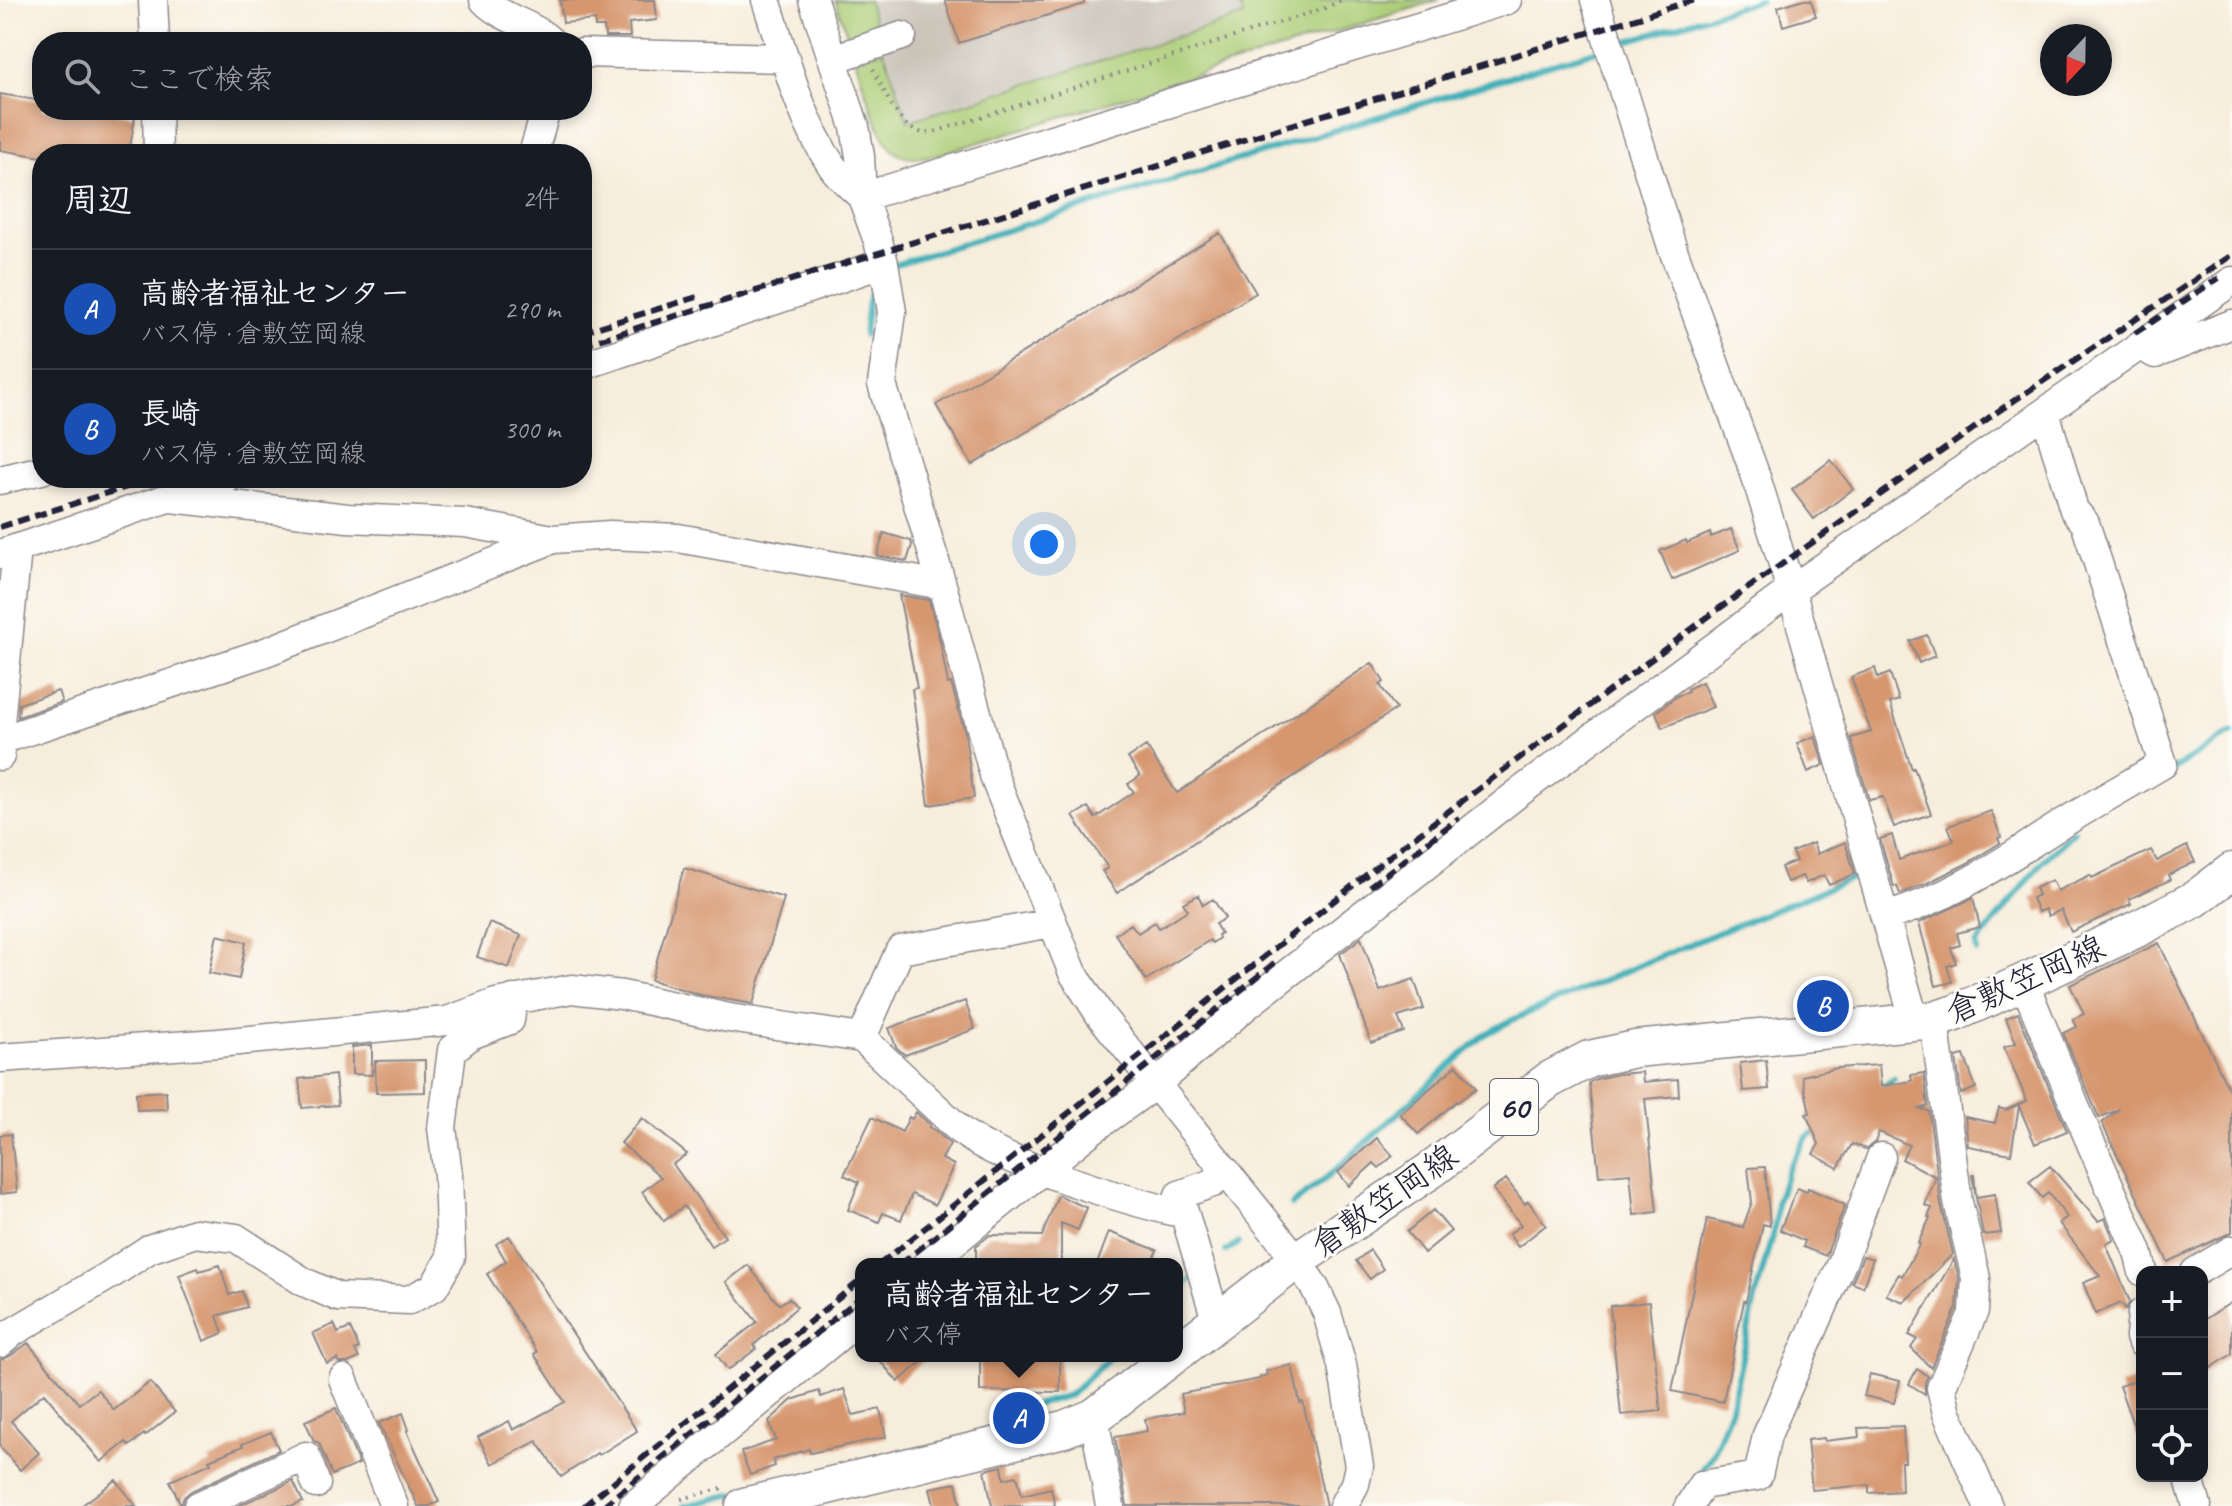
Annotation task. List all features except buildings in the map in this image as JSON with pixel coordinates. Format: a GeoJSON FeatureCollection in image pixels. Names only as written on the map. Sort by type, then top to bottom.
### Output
{"type":"FeatureCollection","features":[{"type":"Feature","properties":{"kind":"main road","name":"倉敷笠岡線"},"geometry":{"type":"LineString","coordinates":[[1183,1349],[1297,1260],[1434,1168],[1549,1080],[1589,1059],[1635,1049],[1925,1021],[1955,1013],[2137,929],[2195,899],[2232,871]]}},
{"type":"Feature","properties":{"kind":"main road","name":"倉敷笠岡線"},"geometry":{"type":"LineString","coordinates":[[744,1506],[1064,1429],[1094,1417],[1166,1362]]}},
{"type":"Feature","properties":{"kind":"street"},"geometry":{"type":"LineString","coordinates":[[153,0],[155,32]]}},
{"type":"Feature","properties":{"kind":"street"},"geometry":{"type":"LineString","coordinates":[[484,0],[504,16],[542,32]]}},
{"type":"Feature","properties":{"kind":"street"},"geometry":{"type":"LineString","coordinates":[[766,0],[802,106],[822,149],[834,169],[862,197]]}},
{"type":"Feature","properties":{"kind":"street"},"geometry":{"type":"LineString","coordinates":[[813,0],[855,127],[862,197],[884,263],[892,312],[882,384],[942,585],[995,779],[1073,973],[1100,1015],[1297,1260],[1327,1313],[1350,1401],[1359,1466],[1355,1484],[1343,1506]]}},
{"type":"Feature","properties":{"kind":"street"},"geometry":{"type":"LineString","coordinates":[[862,197],[1507,0]]}},
{"type":"Feature","properties":{"kind":"street"},"geometry":{"type":"LineString","coordinates":[[1595,0],[1672,247],[1755,474],[1885,917],[1925,1021],[1958,1202],[1976,1278],[1974,1311],[1941,1388],[1947,1413],[1988,1506]]}},
{"type":"Feature","properties":{"kind":"street"},"geometry":{"type":"LineString","coordinates":[[833,59],[902,36]]}},
{"type":"Feature","properties":{"kind":"street"},"geometry":{"type":"LineString","coordinates":[[592,53],[785,58]]}},
{"type":"Feature","properties":{"kind":"street"},"geometry":{"type":"LineString","coordinates":[[157,120],[158,144]]}},
{"type":"Feature","properties":{"kind":"street"},"geometry":{"type":"LineString","coordinates":[[536,144],[543,120]]}},
{"type":"Feature","properties":{"kind":"street"},"geometry":{"type":"LineString","coordinates":[[592,363],[884,263]]}},
{"type":"Feature","properties":{"kind":"street"},"geometry":{"type":"LineString","coordinates":[[934,1258],[1041,1170],[1156,1084],[1246,1006],[1504,804],[1791,590],[2232,281]]}},
{"type":"Feature","properties":{"kind":"street"},"geometry":{"type":"LineString","coordinates":[[2140,345],[2155,354],[2232,324]]}},
{"type":"Feature","properties":{"kind":"street"},"geometry":{"type":"LineString","coordinates":[[1885,917],[1948,894],[1985,874],[2163,764],[2085,523],[2074,510],[2045,412]]}},
{"type":"Feature","properties":{"kind":"street"},"geometry":{"type":"LineString","coordinates":[[0,480],[32,472]]}},
{"type":"Feature","properties":{"kind":"street"},"geometry":{"type":"LineString","coordinates":[[200,488],[8,551],[1,748],[263,653],[553,539]]}},
{"type":"Feature","properties":{"kind":"street"},"geometry":{"type":"LineString","coordinates":[[171,498],[348,518],[465,523],[553,539],[610,535],[678,538],[942,585]]}},
{"type":"Feature","properties":{"kind":"street"},"geometry":{"type":"LineString","coordinates":[[862,1038],[900,950],[1052,923]]}},
{"type":"Feature","properties":{"kind":"street"},"geometry":{"type":"LineString","coordinates":[[2024,982],[2142,1266]]}},
{"type":"Feature","properties":{"kind":"street"},"geometry":{"type":"LineString","coordinates":[[0,1058],[218,1043],[447,1021],[496,1003],[572,989],[622,995],[729,1018],[862,1038],[961,1131],[995,1153],[1124,1199],[1184,1212]]}},
{"type":"Feature","properties":{"kind":"street"},"geometry":{"type":"LineString","coordinates":[[0,1343],[149,1249],[195,1233],[236,1238],[304,1282],[338,1297],[409,1300],[434,1287],[451,1257],[448,1175],[442,1128],[452,1050],[471,1035],[510,1020],[513,999]]}},
{"type":"Feature","properties":{"kind":"street"},"geometry":{"type":"LineString","coordinates":[[1689,1506],[1702,1485],[1758,1476],[1767,1435],[1842,1263],[1881,1157]]}},
{"type":"Feature","properties":{"kind":"street"},"geometry":{"type":"LineString","coordinates":[[1217,1323],[1179,1195],[1213,1183],[1226,1171]]}},
{"type":"Feature","properties":{"kind":"street"},"geometry":{"type":"LineString","coordinates":[[2205,1266],[2232,1250]]}},
{"type":"Feature","properties":{"kind":"street"},"geometry":{"type":"LineString","coordinates":[[633,1506],[855,1323]]}},
{"type":"Feature","properties":{"kind":"street"},"geometry":{"type":"LineString","coordinates":[[343,1379],[394,1506]]}},
{"type":"Feature","properties":{"kind":"street"},"geometry":{"type":"LineString","coordinates":[[1094,1417],[1110,1506]]}},
{"type":"Feature","properties":{"kind":"street"},"geometry":{"type":"LineString","coordinates":[[198,1506],[306,1456],[316,1484]]}},
{"type":"Feature","properties":{"kind":"street"},"geometry":{"type":"LineString","coordinates":[[2190,1482],[2197,1506]]}},
{"type":"Feature","properties":{"kind":"path"},"geometry":{"type":"LineString","coordinates":[[863,49],[901,121],[919,132],[934,132],[1342,0]]}},
{"type":"Feature","properties":{"kind":"shaded area"},"geometry":{"type":"Polygon","coordinates":[[[870,0],[1237,0],[1241,15],[908,119],[870,0]]]}},
{"type":"Feature","properties":{"kind":"green space"},"geometry":{"type":"Polygon","coordinates":[[[835,0],[868,0],[878,31],[849,40],[835,0]]]}},
{"type":"Feature","properties":{"kind":"green space"},"geometry":{"type":"Polygon","coordinates":[[[1238,0],[1439,0],[938,155],[922,157],[899,155],[888,144],[871,108],[855,59],[884,50],[908,121],[1243,16],[1238,0]]]}},
{"type":"Feature","properties":{"kind":"waterway"},"geometry":{"type":"LineString","coordinates":[[1618,44],[1760,0]]}},
{"type":"Feature","properties":{"kind":"waterway"},"geometry":{"type":"LineString","coordinates":[[893,265],[1598,50]]}},
{"type":"Feature","properties":{"kind":"waterway"},"geometry":{"type":"LineString","coordinates":[[864,335],[868,301],[873,288]]}},
{"type":"Feature","properties":{"kind":"waterway"},"geometry":{"type":"LineString","coordinates":[[2172,770],[2232,732]]}},
{"type":"Feature","properties":{"kind":"waterway"},"geometry":{"type":"LineString","coordinates":[[1977,951],[1976,945],[2042,862],[2074,831]]}},
{"type":"Feature","properties":{"kind":"waterway"},"geometry":{"type":"LineString","coordinates":[[1292,1205],[1332,1173],[1484,1035],[1654,959],[1862,874]]}},
{"type":"Feature","properties":{"kind":"waterway"},"geometry":{"type":"LineString","coordinates":[[1542,1065],[1560,1051],[1578,1046]]}},
{"type":"Feature","properties":{"kind":"waterway"},"geometry":{"type":"LineString","coordinates":[[1880,1090],[1894,1078]]}},
{"type":"Feature","properties":{"kind":"waterway"},"geometry":{"type":"LineString","coordinates":[[1697,1477],[1714,1453],[1731,1408],[1776,1221],[1777,1201],[1789,1167],[1807,1137],[1820,1129]]}},
{"type":"Feature","properties":{"kind":"waterway"},"geometry":{"type":"LineString","coordinates":[[1226,1251],[1238,1243]]}},
{"type":"Feature","properties":{"kind":"waterway"},"geometry":{"type":"LineString","coordinates":[[1183,1287],[1190,1280]]}},
{"type":"Feature","properties":{"kind":"waterway"},"geometry":{"type":"LineString","coordinates":[[992,1417],[1070,1395],[1105,1362]]}},
{"type":"Feature","properties":{"kind":"waterway"},"geometry":{"type":"LineString","coordinates":[[684,1506],[735,1494]]}},
{"type":"Feature","properties":{"kind":"railway"},"geometry":{"type":"LineString","coordinates":[[592,342],[1694,0]]}},
{"type":"Feature","properties":{"kind":"railway"},"geometry":{"type":"LineString","coordinates":[[888,1258],[1405,844],[1717,610],[2000,410],[2232,255]]}},
{"type":"Feature","properties":{"kind":"railway"},"geometry":{"type":"LineString","coordinates":[[2135,333],[2219,278]]}},
{"type":"Feature","properties":{"kind":"railway"},"geometry":{"type":"LineString","coordinates":[[592,329],[697,297]]}},
{"type":"Feature","properties":{"kind":"railway"},"geometry":{"type":"LineString","coordinates":[[0,527],[123,488]]}},
{"type":"Feature","properties":{"kind":"railway"},"geometry":{"type":"LineString","coordinates":[[1370,886],[1459,818]]}},
{"type":"Feature","properties":{"kind":"railway"},"geometry":{"type":"LineString","coordinates":[[908,1258],[1277,961]]}},
{"type":"Feature","properties":{"kind":"railway"},"geometry":{"type":"LineString","coordinates":[[584,1506],[855,1285]]}},
{"type":"Feature","properties":{"kind":"railway"},"geometry":{"type":"LineString","coordinates":[[603,1506],[855,1302]]}},
{"type":"Feature","properties":{"kind":"place","name":"長崎"},"geometry":{"type":"Point","coordinates":[1823,1006]}},
{"type":"Feature","properties":{"kind":"place","name":"高齢者福祉センター"},"geometry":{"type":"Point","coordinates":[1019,1418]}}]}
